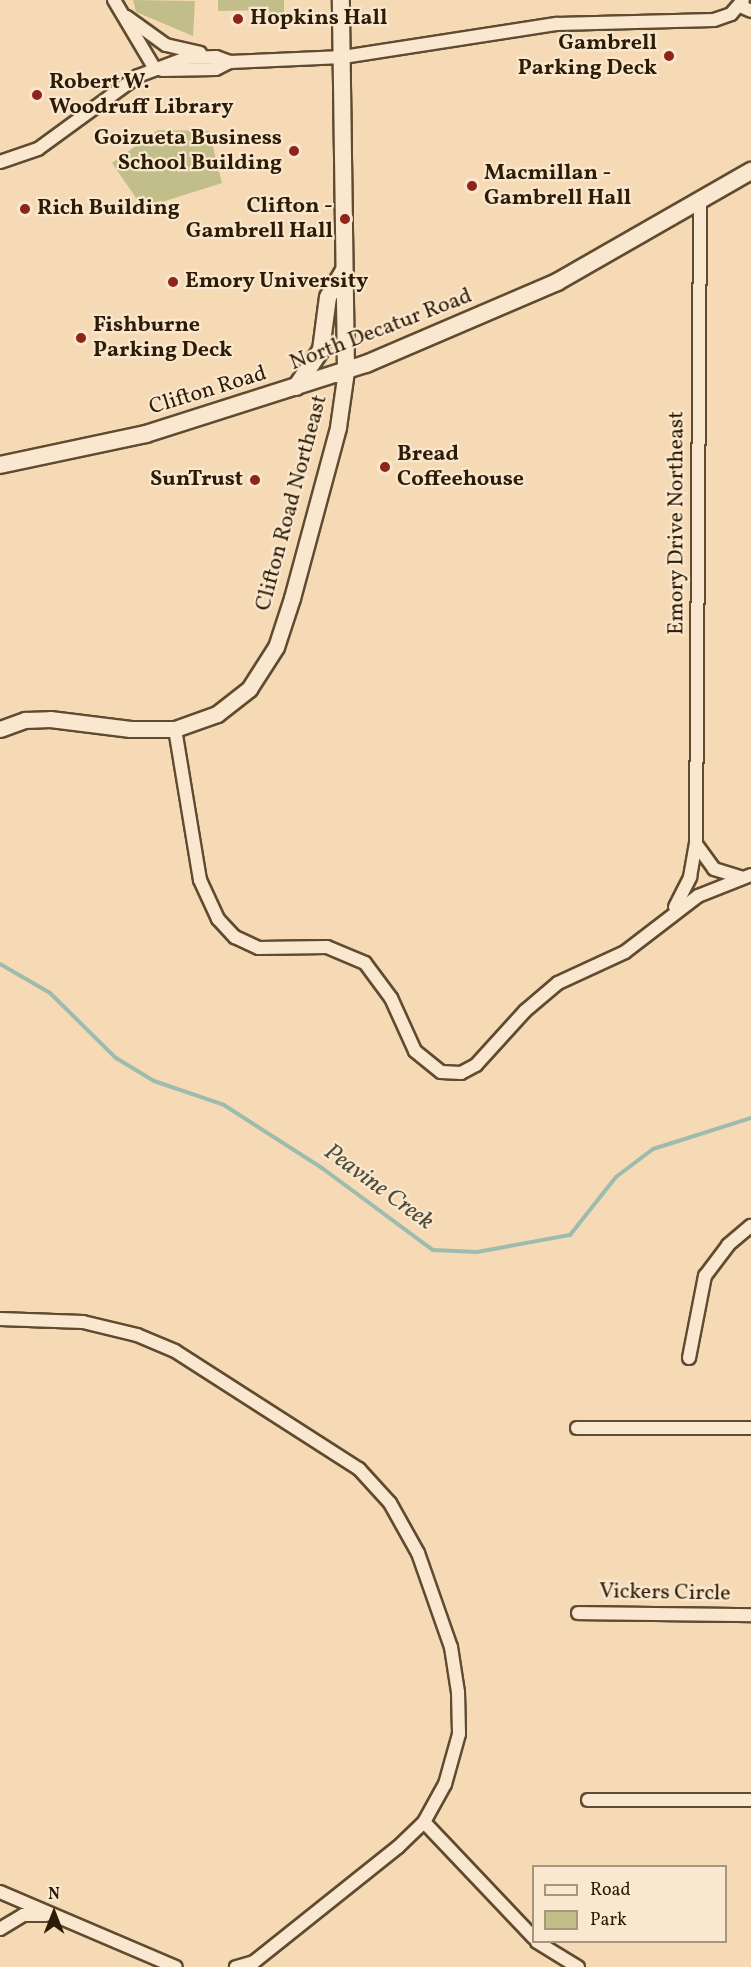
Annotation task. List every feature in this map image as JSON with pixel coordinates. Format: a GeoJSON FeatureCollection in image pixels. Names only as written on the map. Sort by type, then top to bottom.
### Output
{"type":"FeatureCollection","features":[{"type":"Feature","properties":{"kind":"main road"},"geometry":{"type":"LineString","coordinates":[[341,0],[345,346]]}},
{"type":"Feature","properties":{"kind":"main road","name":"North Decatur Road"},"geometry":{"type":"LineString","coordinates":[[230,409],[346,371],[537,291],[751,171]]}},
{"type":"Feature","properties":{"kind":"main road"},"geometry":{"type":"LineString","coordinates":[[345,219],[346,371]]}},
{"type":"Feature","properties":{"kind":"main road"},"geometry":{"type":"LineString","coordinates":[[296,387],[318,358],[328,297],[345,269]]}},
{"type":"Feature","properties":{"kind":"main road","name":"Clifton Road"},"geometry":{"type":"LineString","coordinates":[[0,465],[86,448],[230,409]]}},
{"type":"Feature","properties":{"kind":"street"},"geometry":{"type":"LineString","coordinates":[[114,0],[127,17],[154,69]]}},
{"type":"Feature","properties":{"kind":"street"},"geometry":{"type":"LineString","coordinates":[[127,17],[166,45],[230,62],[343,65],[557,24],[714,20],[745,6]]}},
{"type":"Feature","properties":{"kind":"street"},"geometry":{"type":"LineString","coordinates":[[0,162],[38,149],[138,76],[186,58],[216,57]]}},
{"type":"Feature","properties":{"kind":"street"},"geometry":{"type":"LineString","coordinates":[[154,69],[216,69],[230,62]]}},
{"type":"Feature","properties":{"kind":"street","name":"Emory Drive Northeast"},"geometry":{"type":"LineString","coordinates":[[663,922],[686,889],[696,844],[700,201]]}},
{"type":"Feature","properties":{"kind":"street","name":"Clifton Road Northeast"},"geometry":{"type":"LineString","coordinates":[[0,729],[26,720],[50,719],[130,729],[176,729],[204,720],[233,703],[249,689],[272,655],[292,598],[338,427],[346,371]]}},
{"type":"Feature","properties":{"kind":"street"},"geometry":{"type":"LineString","coordinates":[[176,729],[200,880],[218,919],[235,937],[259,948],[327,947],[364,963],[391,998],[415,1051],[434,1070],[453,1075],[476,1065],[546,993],[567,978],[614,959],[698,896],[747,876]]}},
{"type":"Feature","properties":{"kind":"street"},"geometry":{"type":"LineString","coordinates":[[696,844],[714,869],[747,876]]}},
{"type":"Feature","properties":{"kind":"street"},"geometry":{"type":"LineString","coordinates":[[689,1358],[705,1276],[728,1245],[751,1226]]}},
{"type":"Feature","properties":{"kind":"street"},"geometry":{"type":"LineString","coordinates":[[0,1319],[83,1322],[157,1342],[327,1445],[380,1490],[418,1553],[455,1669],[460,1719],[457,1746],[445,1784],[424,1821],[255,1965],[236,1967]]}},
{"type":"Feature","properties":{"kind":"street"},"geometry":{"type":"LineString","coordinates":[[577,1428],[751,1428]]}},
{"type":"Feature","properties":{"kind":"street","name":"Vickers Circle"},"geometry":{"type":"LineString","coordinates":[[579,1613],[751,1615]]}},
{"type":"Feature","properties":{"kind":"street"},"geometry":{"type":"LineString","coordinates":[[588,1800],[751,1800]]}},
{"type":"Feature","properties":{"kind":"street"},"geometry":{"type":"LineString","coordinates":[[424,1821],[532,1936]]}},
{"type":"Feature","properties":{"kind":"street"},"geometry":{"type":"LineString","coordinates":[[0,1892],[176,1967]]}},
{"type":"Feature","properties":{"kind":"street"},"geometry":{"type":"LineString","coordinates":[[0,1929],[23,1915],[60,1918]]}},
{"type":"Feature","properties":{"kind":"street"},"geometry":{"type":"LineString","coordinates":[[540,1943],[578,1967]]}},
{"type":"Feature","properties":{"kind":"green space"},"geometry":{"type":"Polygon","coordinates":[[[133,0],[195,1],[193,36],[136,12],[133,0]]]}},
{"type":"Feature","properties":{"kind":"green space"},"geometry":{"type":"Polygon","coordinates":[[[218,0],[284,0],[284,14],[270,14],[269,10],[218,11],[218,0]]]}},
{"type":"Feature","properties":{"kind":"green space"},"geometry":{"type":"Polygon","coordinates":[[[158,130],[209,131],[222,183],[143,208],[112,163],[158,130]]]}},
{"type":"Feature","properties":{"kind":"waterway","name":"Peavine Creek"},"geometry":{"type":"LineString","coordinates":[[0,964],[50,993],[116,1058],[154,1081],[224,1105],[322,1168],[433,1250],[477,1252],[570,1235],[616,1177],[653,1149],[751,1118]]}},
{"type":"Feature","properties":{"kind":"place","name":"Hopkins Hall"},"geometry":{"type":"Point","coordinates":[238,19]}},
{"type":"Feature","properties":{"kind":"place","name":"Gambrell Parking Deck"},"geometry":{"type":"Point","coordinates":[669,56]}},
{"type":"Feature","properties":{"kind":"place","name":"Robert W. Woodruff Library"},"geometry":{"type":"Point","coordinates":[37,95]}},
{"type":"Feature","properties":{"kind":"place","name":"Goizueta Business School Building"},"geometry":{"type":"Point","coordinates":[294,151]}},
{"type":"Feature","properties":{"kind":"place","name":"Macmillan - Gambrell Hall"},"geometry":{"type":"Point","coordinates":[472,186]}},
{"type":"Feature","properties":{"kind":"place","name":"Rich Building"},"geometry":{"type":"Point","coordinates":[25,209]}},
{"type":"Feature","properties":{"kind":"place","name":"Clifton - Gambrell Hall"},"geometry":{"type":"Point","coordinates":[345,219]}},
{"type":"Feature","properties":{"kind":"place","name":"Emory University"},"geometry":{"type":"Point","coordinates":[173,282]}},
{"type":"Feature","properties":{"kind":"place","name":"Fishburne Parking Deck"},"geometry":{"type":"Point","coordinates":[81,338]}},
{"type":"Feature","properties":{"kind":"place","name":"Bread Coffeehouse"},"geometry":{"type":"Point","coordinates":[385,467]}},
{"type":"Feature","properties":{"kind":"place","name":"SunTrust"},"geometry":{"type":"Point","coordinates":[255,480]}}]}
